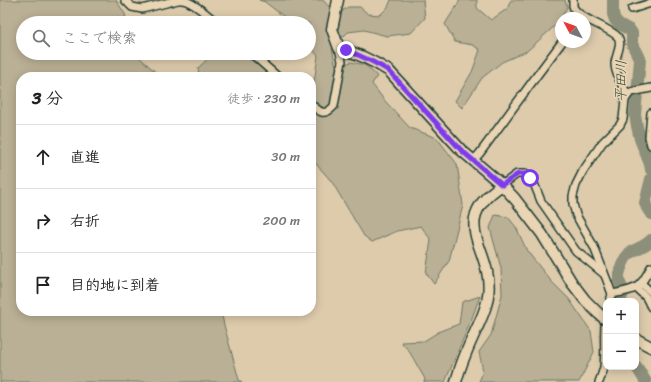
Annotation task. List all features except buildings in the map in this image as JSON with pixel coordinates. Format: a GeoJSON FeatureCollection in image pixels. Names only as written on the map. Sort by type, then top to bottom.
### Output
{"type":"FeatureCollection","features":[{"type":"Feature","properties":{"kind":"street"},"geometry":{"type":"LineString","coordinates":[[125,0],[132,7],[142,9],[184,0],[208,16]]}},
{"type":"Feature","properties":{"kind":"street"},"geometry":{"type":"LineString","coordinates":[[316,108],[324,113],[330,111],[334,106],[342,61],[332,29],[338,0]]}},
{"type":"Feature","properties":{"kind":"street"},"geometry":{"type":"LineString","coordinates":[[573,0],[573,6],[577,12]]}},
{"type":"Feature","properties":{"kind":"street"},"geometry":{"type":"LineString","coordinates":[[632,9],[651,3]]}},
{"type":"Feature","properties":{"kind":"street"},"geometry":{"type":"LineString","coordinates":[[591,21],[610,31],[620,41],[615,65],[616,71],[631,93]]}},
{"type":"Feature","properties":{"kind":"street"},"geometry":{"type":"LineString","coordinates":[[339,48],[378,64],[389,71],[461,150],[502,185],[527,214],[542,234],[572,283],[585,300],[602,314],[605,352],[604,369],[599,382]]}},
{"type":"Feature","properties":{"kind":"street"},"geometry":{"type":"LineString","coordinates":[[473,161],[558,48]]}},
{"type":"Feature","properties":{"kind":"street"},"geometry":{"type":"LineString","coordinates":[[259,60],[272,72]]}},
{"type":"Feature","properties":{"kind":"street"},"geometry":{"type":"LineString","coordinates":[[651,88],[642,89],[631,93],[625,100],[623,119],[620,125],[609,135],[583,171],[576,185],[573,196],[573,204],[576,215],[594,247],[611,298],[639,286],[651,267]]}},
{"type":"Feature","properties":{"kind":"street"},"geometry":{"type":"LineString","coordinates":[[651,113],[649,138],[651,145]]}},
{"type":"Feature","properties":{"kind":"street"},"geometry":{"type":"LineString","coordinates":[[456,382],[483,314],[488,296],[486,266],[474,226],[479,207],[491,193],[518,174],[525,174],[530,178],[541,201],[576,251],[604,274]]}},
{"type":"Feature","properties":{"kind":"street"},"geometry":{"type":"LineString","coordinates":[[639,286],[651,292]]}},
{"type":"Feature","properties":{"kind":"street"},"geometry":{"type":"LineString","coordinates":[[639,286],[651,307]]}},
{"type":"Feature","properties":{"kind":"street"},"geometry":{"type":"LineString","coordinates":[[639,341],[651,347]]}},
{"type":"Feature","properties":{"kind":"shaded area"},"geometry":{"type":"Polygon","coordinates":[[[0,0],[116,0],[125,16],[16,16],[16,60],[142,60],[156,72],[16,72],[16,316],[222,316],[239,380],[242,382],[0,382],[0,0]]]}},
{"type":"Feature","properties":{"kind":"shaded area"},"geometry":{"type":"Polygon","coordinates":[[[259,0],[323,0],[330,8],[341,12],[348,7],[360,7],[368,14],[380,15],[388,7],[391,0],[423,0],[425,18],[411,33],[387,36],[364,30],[348,32],[332,48],[336,67],[351,62],[365,65],[377,76],[372,84],[385,101],[410,128],[437,138],[457,164],[463,205],[449,261],[434,284],[426,273],[431,240],[421,226],[397,231],[372,242],[364,236],[332,182],[316,164],[316,72],[318,56],[316,54],[316,16],[283,16],[265,2],[259,0]]]}},
{"type":"Feature","properties":{"kind":"shaded area"},"geometry":{"type":"Polygon","coordinates":[[[459,0],[477,0],[477,8],[491,20],[507,9],[511,0],[565,0],[567,7],[564,12],[555,12],[555,26],[527,51],[502,62],[482,78],[462,108],[455,101],[472,72],[480,50],[473,45],[455,42],[445,24],[459,0]]]}},
{"type":"Feature","properties":{"kind":"shaded area"},"geometry":{"type":"Polygon","coordinates":[[[207,60],[251,60],[269,72],[198,72],[198,68],[207,60]]]}},
{"type":"Feature","properties":{"kind":"shaded area"},"geometry":{"type":"Polygon","coordinates":[[[495,215],[508,217],[516,227],[527,251],[551,281],[569,299],[591,331],[594,352],[579,382],[479,382],[483,371],[479,352],[491,335],[502,295],[501,268],[490,228],[495,215]]]}},
{"type":"Feature","properties":{"kind":"shaded area"},"geometry":{"type":"Polygon","coordinates":[[[480,296],[445,382],[424,382],[425,379],[409,351],[401,342],[424,341],[440,331],[459,324],[462,302],[480,296]]]}},
{"type":"Feature","properties":{"kind":"waterway","name":"平田川"},"geometry":{"type":"LineString","coordinates":[[613,0],[613,14],[615,20],[632,33],[632,44],[640,60],[635,115],[640,139],[651,170]]}},
{"type":"Feature","properties":{"kind":"waterway","name":"平田川"},"geometry":{"type":"LineString","coordinates":[[651,179],[645,203],[651,214]]}},
{"type":"Feature","properties":{"kind":"waterway","name":"平田川"},"geometry":{"type":"LineString","coordinates":[[622,298],[623,290],[619,277],[623,262],[629,254],[651,240]]}},
{"type":"Feature","properties":{"kind":"waterway","name":"平田川"},"geometry":{"type":"LineString","coordinates":[[638,370],[646,382]]}},
{"type":"Feature","properties":{"kind":"route"},"geometry":{"type":"LineString","coordinates":[[346,50],[378,64],[389,71],[461,150],[502,185],[518,174],[525,174],[530,178]]}}]}
